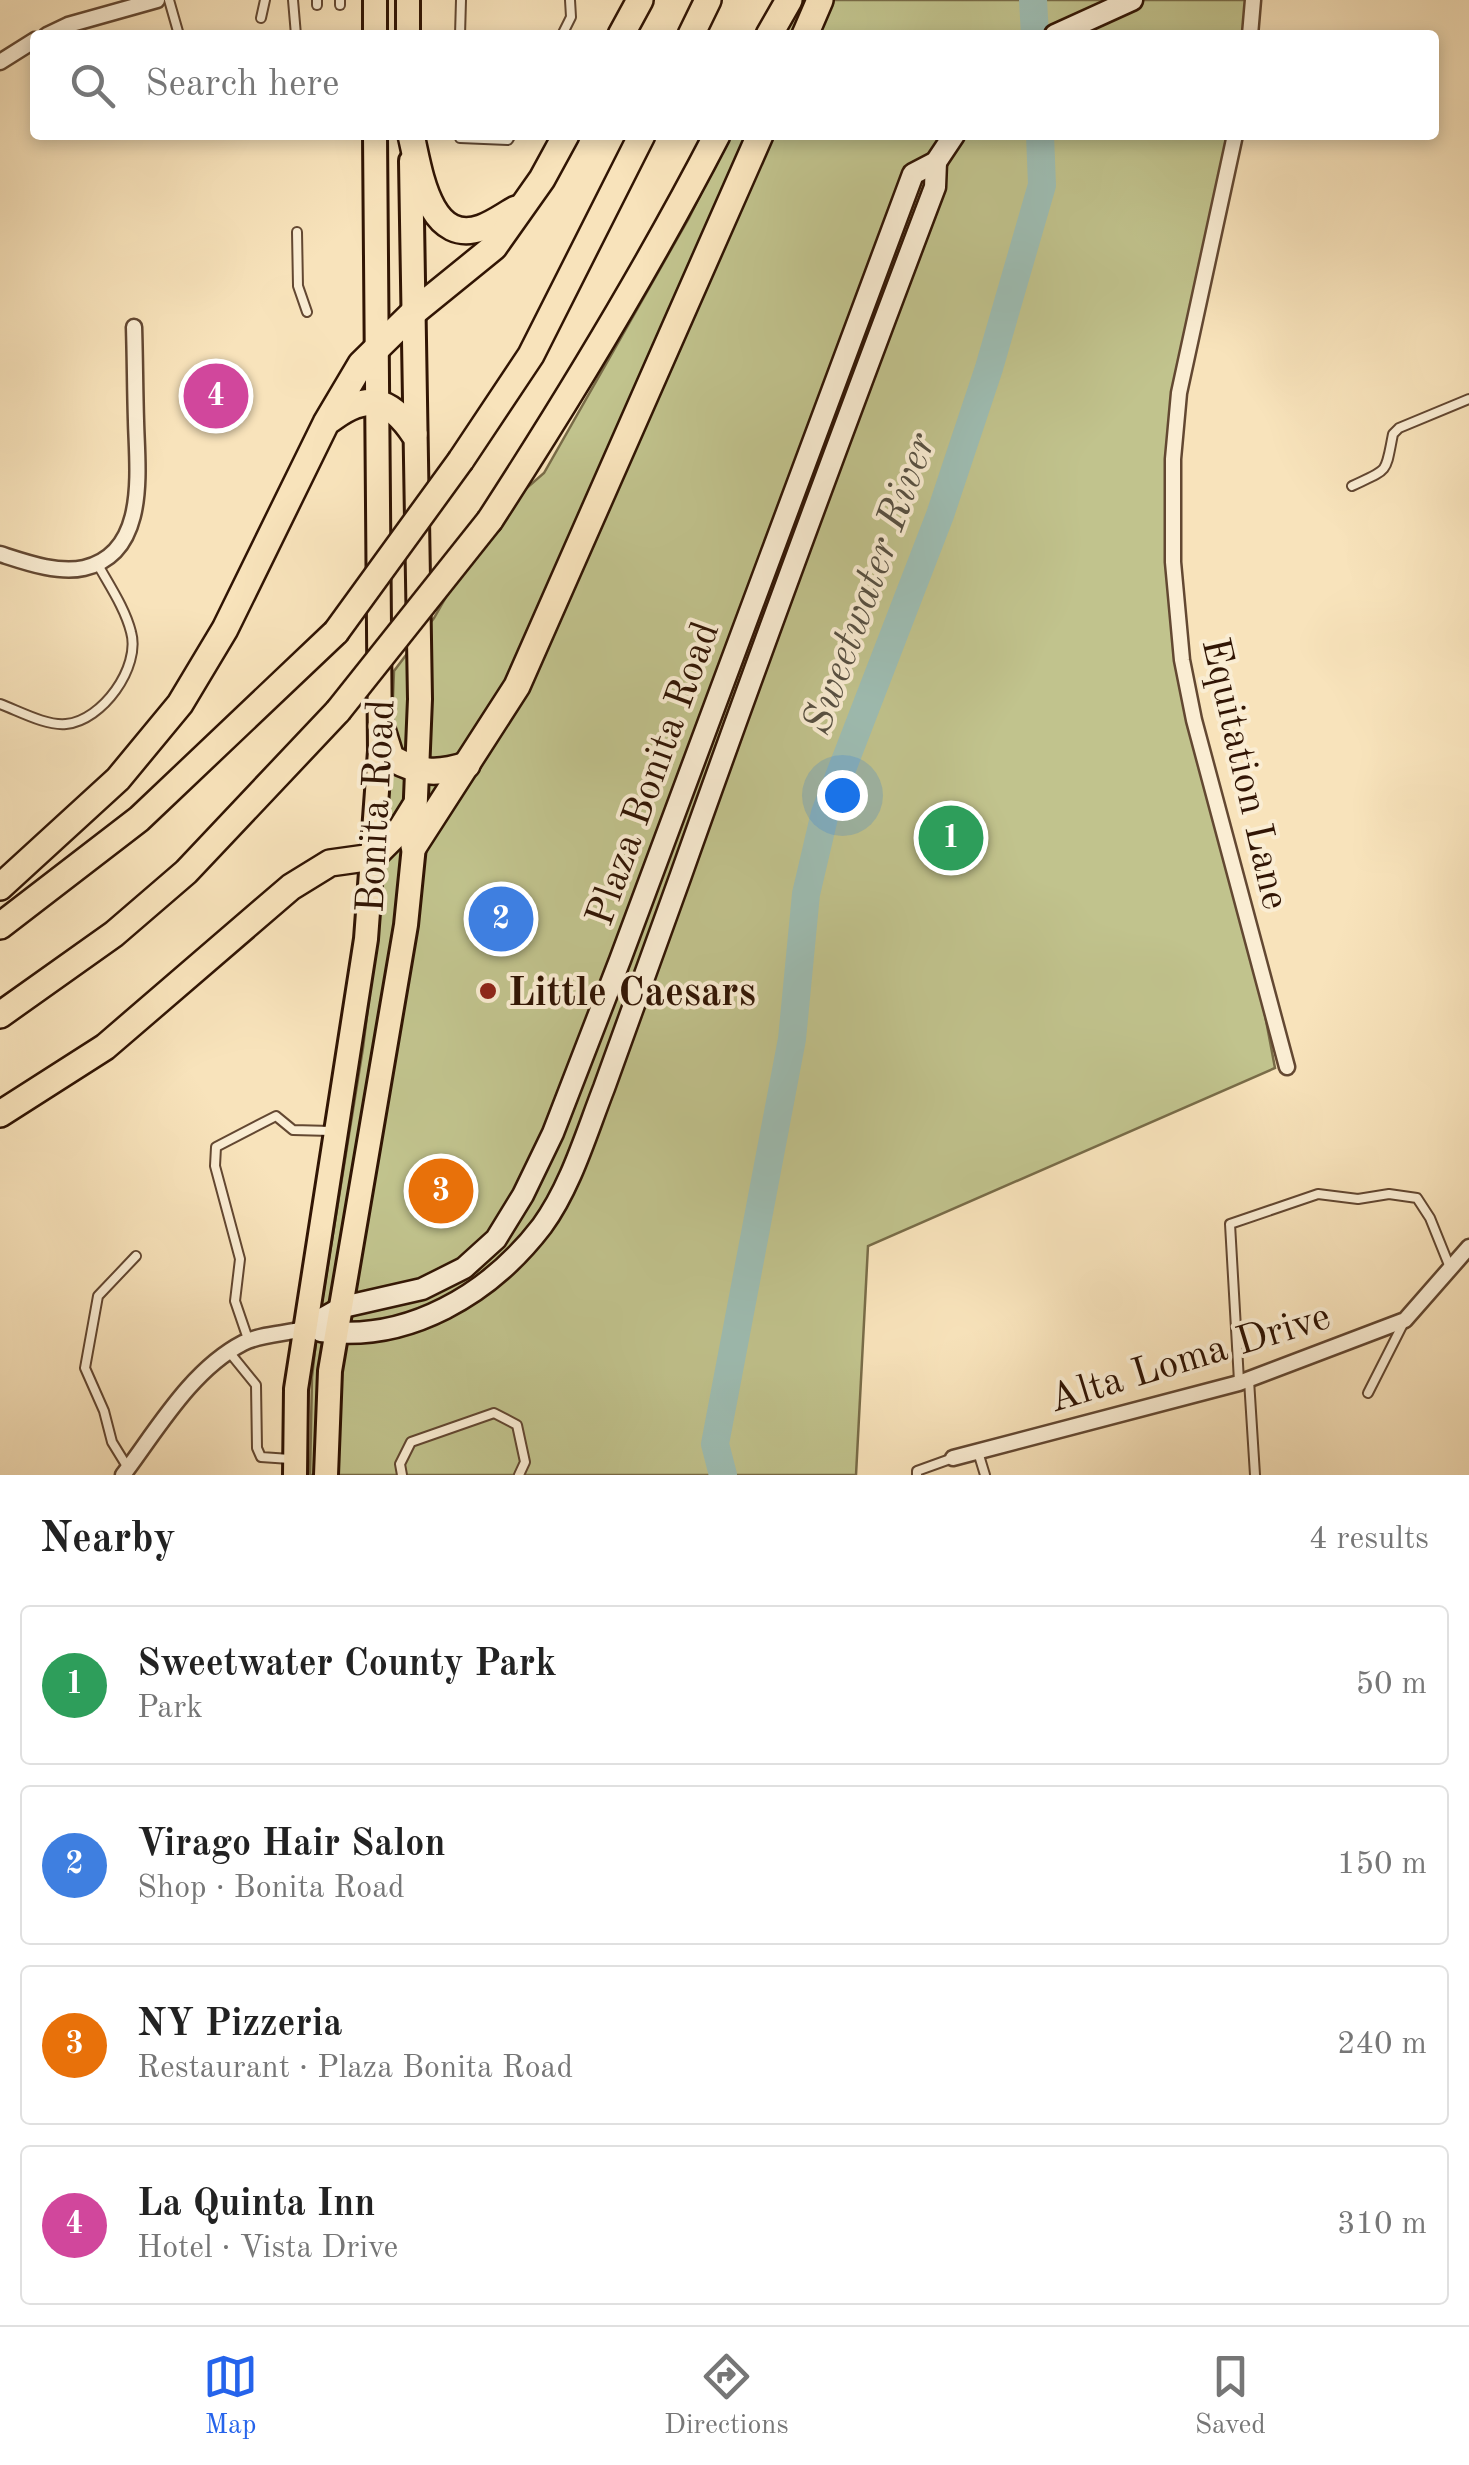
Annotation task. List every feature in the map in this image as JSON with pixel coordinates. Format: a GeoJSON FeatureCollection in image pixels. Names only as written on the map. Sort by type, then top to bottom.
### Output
{"type":"FeatureCollection","features":[{"type":"Feature","properties":{"kind":"highway"},"geometry":{"type":"LineString","coordinates":[[624,30],[640,0]]}},
{"type":"Feature","properties":{"kind":"highway"},"geometry":{"type":"LineString","coordinates":[[693,30],[708,0]]}},
{"type":"Feature","properties":{"kind":"highway"},"geometry":{"type":"LineString","coordinates":[[772,30],[789,0]]}},
{"type":"Feature","properties":{"kind":"highway"},"geometry":{"type":"LineString","coordinates":[[807,30],[820,0]]}},
{"type":"Feature","properties":{"kind":"highway"},"geometry":{"type":"LineString","coordinates":[[412,140],[426,197],[442,220],[470,230],[483,228],[525,204]]}},
{"type":"Feature","properties":{"kind":"highway"},"geometry":{"type":"LineString","coordinates":[[0,886],[118,779],[180,704],[225,629],[326,423],[362,364],[414,312],[494,248],[563,140]]}},
{"type":"Feature","properties":{"kind":"highway"},"geometry":{"type":"LineString","coordinates":[[0,926],[140,819],[336,632],[390,562],[531,354],[639,140]]}},
{"type":"Feature","properties":{"kind":"highway"},"geometry":{"type":"LineString","coordinates":[[0,1015],[114,934],[186,872],[338,711],[490,520],[581,380],[713,140]]}},
{"type":"Feature","properties":{"kind":"highway"},"geometry":{"type":"LineString","coordinates":[[414,846],[516,686],[758,140]]}},
{"type":"Feature","properties":{"kind":"highway"},"geometry":{"type":"LineString","coordinates":[[326,423],[340,412],[378,402],[400,413],[414,434]]}},
{"type":"Feature","properties":{"kind":"highway"},"geometry":{"type":"LineString","coordinates":[[381,726],[391,758],[417,772],[442,773],[466,766]]}},
{"type":"Feature","properties":{"kind":"highway"},"geometry":{"type":"LineString","coordinates":[[0,1114],[105,1047],[291,886],[330,863],[373,856],[401,829],[414,808]]}},
{"type":"Feature","properties":{"kind":"highway"},"geometry":{"type":"LineString","coordinates":[[0,1036],[81,972],[114,934]]}},
{"type":"Feature","properties":{"kind":"main road"},"geometry":{"type":"LineString","coordinates":[[375,30],[376,0]]}},
{"type":"Feature","properties":{"kind":"main road"},"geometry":{"type":"LineString","coordinates":[[408,0],[408,30]]}},
{"type":"Feature","properties":{"kind":"main road"},"geometry":{"type":"LineString","coordinates":[[1066,30],[1132,0]]}},
{"type":"Feature","properties":{"kind":"main road","name":"Bonita Road"},"geometry":{"type":"LineString","coordinates":[[295,1467],[296,1389],[304,1329],[366,940],[381,726],[375,140]]}},
{"type":"Feature","properties":{"kind":"main road","name":"Bonita Road"},"geometry":{"type":"LineString","coordinates":[[326,1475],[330,1371],[403,942],[414,846],[420,699],[411,140]]}},
{"type":"Feature","properties":{"kind":"main road","name":"Plaza Bonita Road"},"geometry":{"type":"LineString","coordinates":[[304,1329],[343,1306],[422,1289],[464,1268],[496,1239],[522,1195],[552,1133],[620,960],[913,174],[936,162],[951,140]]}},
{"type":"Feature","properties":{"kind":"main road","name":"Plaza Bonita Road"},"geometry":{"type":"LineString","coordinates":[[304,1329],[338,1334],[390,1330],[426,1318],[469,1296],[514,1259],[544,1223],[568,1181],[648,970],[769,626],[934,187],[936,162]]}},
{"type":"Feature","properties":{"kind":"street"},"geometry":{"type":"LineString","coordinates":[[59,30],[157,0]]}},
{"type":"Feature","properties":{"kind":"street"},"geometry":{"type":"LineString","coordinates":[[1250,30],[1253,0]]}},
{"type":"Feature","properties":{"kind":"street"},"geometry":{"type":"LineString","coordinates":[[0,62],[30,43]]}},
{"type":"Feature","properties":{"kind":"street","name":"Equitation Lane"},"geometry":{"type":"LineString","coordinates":[[1234,140],[1179,392],[1173,458],[1174,562],[1182,660],[1194,720],[1286,1067]]}},
{"type":"Feature","properties":{"kind":"street"},"geometry":{"type":"LineString","coordinates":[[0,554],[60,568],[85,568],[97,563],[122,540],[130,526],[138,493],[134,327]]}},
{"type":"Feature","properties":{"kind":"street","name":"Alta Loma Drive"},"geometry":{"type":"LineString","coordinates":[[953,1458],[1244,1381],[1406,1320],[1469,1247]]}},
{"type":"Feature","properties":{"kind":"street"},"geometry":{"type":"LineString","coordinates":[[125,1472],[177,1402],[230,1353],[249,1341],[304,1329]]}},
{"type":"Feature","properties":{"kind":"lane"},"geometry":{"type":"LineString","coordinates":[[169,0],[178,30]]}},
{"type":"Feature","properties":{"kind":"lane"},"geometry":{"type":"LineString","coordinates":[[261,18],[265,0]]}},
{"type":"Feature","properties":{"kind":"lane"},"geometry":{"type":"LineString","coordinates":[[293,0],[296,30]]}},
{"type":"Feature","properties":{"kind":"lane"},"geometry":{"type":"LineString","coordinates":[[460,0],[460,30]]}},
{"type":"Feature","properties":{"kind":"lane"},"geometry":{"type":"LineString","coordinates":[[564,30],[571,16],[570,0]]}},
{"type":"Feature","properties":{"kind":"lane"},"geometry":{"type":"LineString","coordinates":[[297,232],[298,286],[308,312]]}},
{"type":"Feature","properties":{"kind":"lane"},"geometry":{"type":"LineString","coordinates":[[1352,486],[1380,472],[1390,462],[1393,434],[1399,428],[1469,399]]}},
{"type":"Feature","properties":{"kind":"lane"},"geometry":{"type":"LineString","coordinates":[[0,704],[56,724],[79,721],[104,702],[128,670],[132,635],[97,563]]}},
{"type":"Feature","properties":{"kind":"lane"},"geometry":{"type":"LineString","coordinates":[[249,1341],[236,1301],[240,1259],[215,1166],[216,1147],[276,1116],[294,1130],[336,1132]]}},
{"type":"Feature","properties":{"kind":"lane"},"geometry":{"type":"LineString","coordinates":[[1255,1475],[1230,1224],[1318,1194],[1358,1199],[1389,1194],[1417,1198],[1430,1218],[1451,1270]]}},
{"type":"Feature","properties":{"kind":"lane"},"geometry":{"type":"LineString","coordinates":[[125,1472],[85,1368],[98,1296],[136,1256]]}},
{"type":"Feature","properties":{"kind":"lane"},"geometry":{"type":"LineString","coordinates":[[1368,1392],[1406,1320]]}},
{"type":"Feature","properties":{"kind":"lane"},"geometry":{"type":"LineString","coordinates":[[230,1353],[256,1385],[260,1457],[295,1467]]}},
{"type":"Feature","properties":{"kind":"lane"},"geometry":{"type":"LineString","coordinates":[[402,1475],[400,1464],[411,1442],[494,1414],[517,1425],[525,1462],[519,1475]]}},
{"type":"Feature","properties":{"kind":"lane"},"geometry":{"type":"LineString","coordinates":[[978,1452],[985,1475]]}},
{"type":"Feature","properties":{"kind":"lane"},"geometry":{"type":"LineString","coordinates":[[917,1475],[916,1471],[953,1458]]}},
{"type":"Feature","properties":{"kind":"green space"},"geometry":{"type":"Polygon","coordinates":[[[799,0],[1248,0],[1247,30],[783,30],[799,0]]]}},
{"type":"Feature","properties":{"kind":"green space"},"geometry":{"type":"Polygon","coordinates":[[[728,140],[1234,140],[1180,386],[1173,625],[1275,1068],[868,1246],[856,1475],[310,1475],[317,1333],[363,1048],[380,911],[394,671],[434,618],[490,520],[544,473],[689,218],[728,140]]]}},
{"type":"Feature","properties":{"kind":"waterway","name":"Sweetwater River"},"geometry":{"type":"LineString","coordinates":[[1033,0],[1035,30]]}},
{"type":"Feature","properties":{"kind":"waterway","name":"Sweetwater River"},"geometry":{"type":"LineString","coordinates":[[723,1475],[715,1444],[792,1039],[806,894],[825,813],[940,515],[989,368],[1042,185],[1040,140]]}},
{"type":"Feature","properties":{"kind":"place","name":"La Quinta Inn"},"geometry":{"type":"Point","coordinates":[216,396]}},
{"type":"Feature","properties":{"kind":"place","name":"Sweetwater County Park"},"geometry":{"type":"Point","coordinates":[951,838]}},
{"type":"Feature","properties":{"kind":"place","name":"Virago Hair Salon"},"geometry":{"type":"Point","coordinates":[501,919]}},
{"type":"Feature","properties":{"kind":"place","name":"Little Caesars"},"geometry":{"type":"Point","coordinates":[488,991]}},
{"type":"Feature","properties":{"kind":"place","name":"NY Pizzeria"},"geometry":{"type":"Point","coordinates":[441,1191]}}]}
